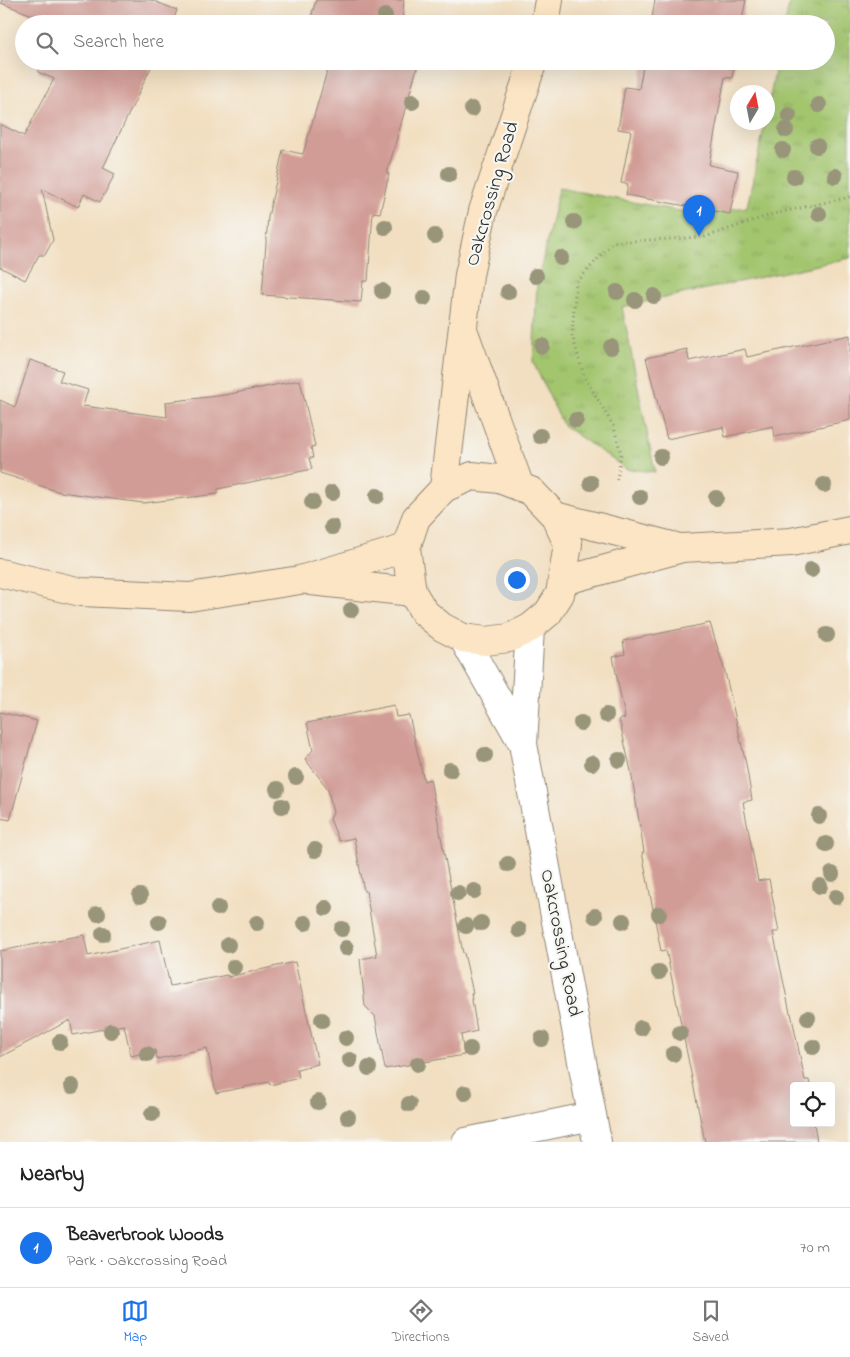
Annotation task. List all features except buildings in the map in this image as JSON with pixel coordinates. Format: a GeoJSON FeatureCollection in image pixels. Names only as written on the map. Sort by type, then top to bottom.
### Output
{"type":"FeatureCollection","features":[{"type":"Feature","properties":{"kind":"street"},"geometry":{"type":"LineString","coordinates":[[546,15],[549,0]]}},
{"type":"Feature","properties":{"kind":"street","name":"Oakcrossing Road"},"geometry":{"type":"LineString","coordinates":[[444,488],[469,275],[483,211],[530,70]]}},
{"type":"Feature","properties":{"kind":"street","name":"Oakcrossing Road"},"geometry":{"type":"LineString","coordinates":[[463,329],[520,487]]}},
{"type":"Feature","properties":{"kind":"street"},"geometry":{"type":"LineString","coordinates":[[472,476],[499,479],[520,487],[531,492],[555,516],[568,544],[560,594],[548,613],[530,628],[509,638],[486,641],[463,638],[442,627],[424,612],[412,592],[406,548],[416,518],[444,488],[472,476]]}},
{"type":"Feature","properties":{"kind":"street"},"geometry":{"type":"LineString","coordinates":[[555,516],[682,548]]}},
{"type":"Feature","properties":{"kind":"street"},"geometry":{"type":"LineString","coordinates":[[563,581],[682,548],[791,542],[850,530]]}},
{"type":"Feature","properties":{"kind":"street"},"geometry":{"type":"LineString","coordinates":[[0,573],[82,592],[189,597],[300,580],[406,548]]}},
{"type":"Feature","properties":{"kind":"street"},"geometry":{"type":"LineString","coordinates":[[300,580],[412,592]]}},
{"type":"Feature","properties":{"kind":"street","name":"Oakcrossing Road"},"geometry":{"type":"LineString","coordinates":[[530,628],[523,744],[595,1129]]}},
{"type":"Feature","properties":{"kind":"street","name":"Oakcrossing Road"},"geometry":{"type":"LineString","coordinates":[[463,638],[523,744]]}},
{"type":"Feature","properties":{"kind":"street"},"geometry":{"type":"LineString","coordinates":[[466,1142],[595,1129]]}},
{"type":"Feature","properties":{"kind":"path"},"geometry":{"type":"LineString","coordinates":[[617,480],[621,454],[614,427],[584,376],[572,335],[576,283],[613,242],[705,237],[773,214],[850,197]]}},
{"type":"Feature","properties":{"kind":"green space"},"geometry":{"type":"Polygon","coordinates":[[[790,0],[850,0],[850,258],[622,307],[655,472],[626,469],[563,425],[533,362],[537,285],[559,188],[695,214],[747,207],[764,130],[775,130],[775,85],[772,85],[775,70],[835,70],[835,15],[787,15],[790,0]]]}},
{"type":"Feature","properties":{"kind":"place","name":"Beaverbrook Woods"},"geometry":{"type":"Point","coordinates":[699,236]}}]}
